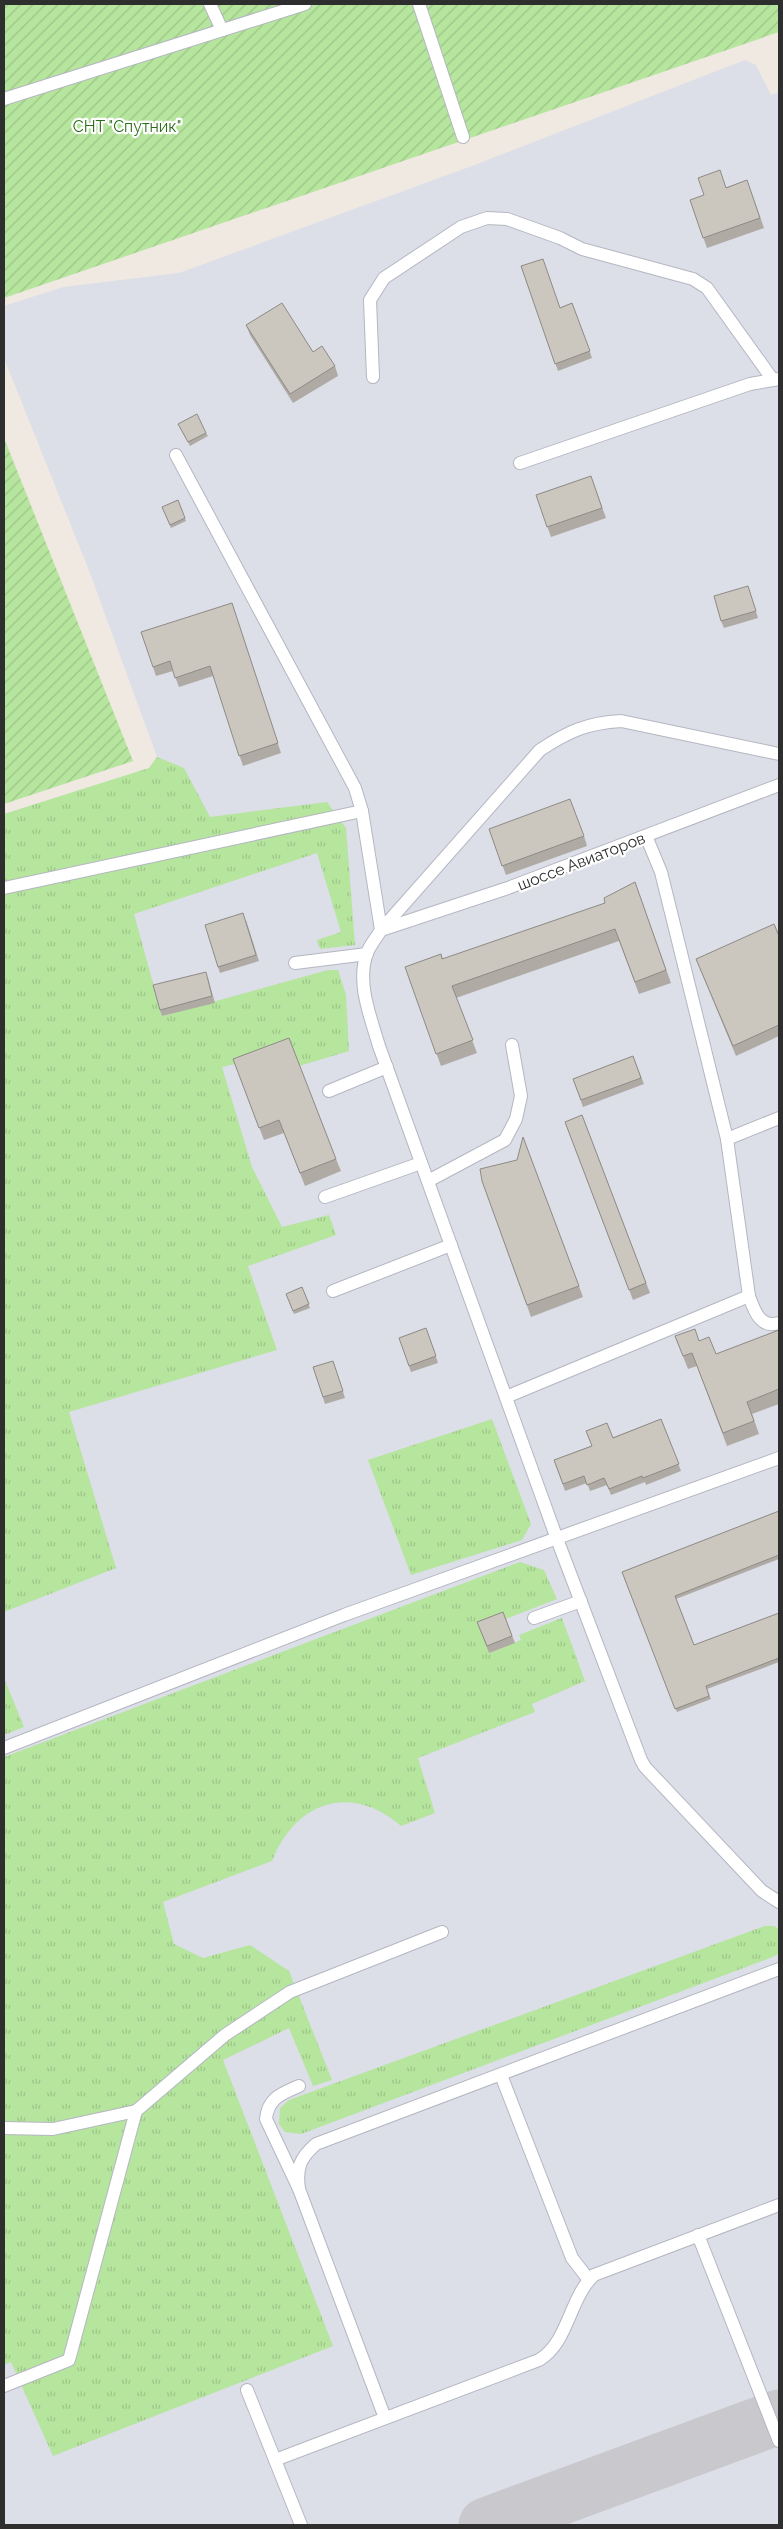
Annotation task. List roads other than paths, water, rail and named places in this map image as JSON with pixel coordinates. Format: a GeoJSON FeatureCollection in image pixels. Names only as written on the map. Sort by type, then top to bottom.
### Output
{"type":"FeatureCollection","features":[{"type":"Feature","properties":{"kind":"lane"},"geometry":{"type":"LineString","coordinates":[[210,4],[222,30]]}},
{"type":"Feature","properties":{"kind":"lane"},"geometry":{"type":"LineString","coordinates":[[4,99],[305,4]]}},
{"type":"Feature","properties":{"kind":"lane"},"geometry":{"type":"LineString","coordinates":[[418,4],[463,137]]}},
{"type":"Feature","properties":{"kind":"lane"},"geometry":{"type":"LineString","coordinates":[[373,377],[370,300],[384,278],[462,227],[487,218],[507,220],[560,238],[582,249],[694,279],[707,288],[776,379],[750,384],[520,463]]}},
{"type":"Feature","properties":{"kind":"lane"},"geometry":{"type":"LineString","coordinates":[[176,455],[355,788],[362,811],[381,930]]}},
{"type":"Feature","properties":{"kind":"lane"},"geometry":{"type":"LineString","coordinates":[[779,754],[621,721],[595,722],[568,732],[540,750],[381,930],[367,954],[363,977],[368,1009],[421,1163],[557,1539],[644,1767],[762,1892],[779,1902]]}},
{"type":"Feature","properties":{"kind":"lane","name":"шоссе Авиаторов"},"geometry":{"type":"LineString","coordinates":[[381,930],[508,888],[779,785]]}},
{"type":"Feature","properties":{"kind":"lane"},"geometry":{"type":"LineString","coordinates":[[4,888],[362,811]]}},
{"type":"Feature","properties":{"kind":"lane"},"geometry":{"type":"LineString","coordinates":[[646,836],[661,872],[727,1139],[749,1296],[756,1314],[764,1322],[779,1323]]}},
{"type":"Feature","properties":{"kind":"lane"},"geometry":{"type":"LineString","coordinates":[[295,963],[367,954]]}},
{"type":"Feature","properties":{"kind":"lane"},"geometry":{"type":"LineString","coordinates":[[428,1181],[505,1140],[516,1119],[521,1096],[512,1045]]}},
{"type":"Feature","properties":{"kind":"lane"},"geometry":{"type":"LineString","coordinates":[[329,1091],[387,1067]]}},
{"type":"Feature","properties":{"kind":"lane"},"geometry":{"type":"LineString","coordinates":[[727,1139],[779,1118]]}},
{"type":"Feature","properties":{"kind":"lane"},"geometry":{"type":"LineString","coordinates":[[325,1197],[421,1163]]}},
{"type":"Feature","properties":{"kind":"lane"},"geometry":{"type":"LineString","coordinates":[[333,1291],[451,1245]]}},
{"type":"Feature","properties":{"kind":"lane"},"geometry":{"type":"LineString","coordinates":[[506,1397],[749,1296]]}},
{"type":"Feature","properties":{"kind":"lane"},"geometry":{"type":"LineString","coordinates":[[4,1748],[344,1615],[779,1458]]}},
{"type":"Feature","properties":{"kind":"lane"},"geometry":{"type":"LineString","coordinates":[[534,1618],[581,1601]]}},
{"type":"Feature","properties":{"kind":"lane"},"geometry":{"type":"LineString","coordinates":[[4,2128],[53,2129],[136,2111],[225,2035],[290,1992],[442,1932]]}},
{"type":"Feature","properties":{"kind":"lane"},"geometry":{"type":"LineString","coordinates":[[299,2189],[298,2167],[300,2160],[316,2144],[779,1969]]}},
{"type":"Feature","properties":{"kind":"lane"},"geometry":{"type":"LineString","coordinates":[[501,2075],[572,2258],[589,2280]]}},
{"type":"Feature","properties":{"kind":"lane"},"geometry":{"type":"LineString","coordinates":[[299,2086],[274,2097],[267,2108],[266,2119],[299,2189],[385,2418]]}},
{"type":"Feature","properties":{"kind":"lane"},"geometry":{"type":"LineString","coordinates":[[4,2386],[69,2360],[136,2111]]}},
{"type":"Feature","properties":{"kind":"lane"},"geometry":{"type":"LineString","coordinates":[[274,2460],[539,2360],[554,2349],[580,2291],[589,2280],[605,2270],[779,2204]]}},
{"type":"Feature","properties":{"kind":"lane"},"geometry":{"type":"LineString","coordinates":[[698,2235],[779,2441]]}},
{"type":"Feature","properties":{"kind":"lane"},"geometry":{"type":"LineString","coordinates":[[247,2390],[300,2525]]}},
{"type":"Feature","properties":{"kind":"park label","name":"СНТ \"Спутник\""},"geometry":{"type":"Point","coordinates":[127,126]}}]}
